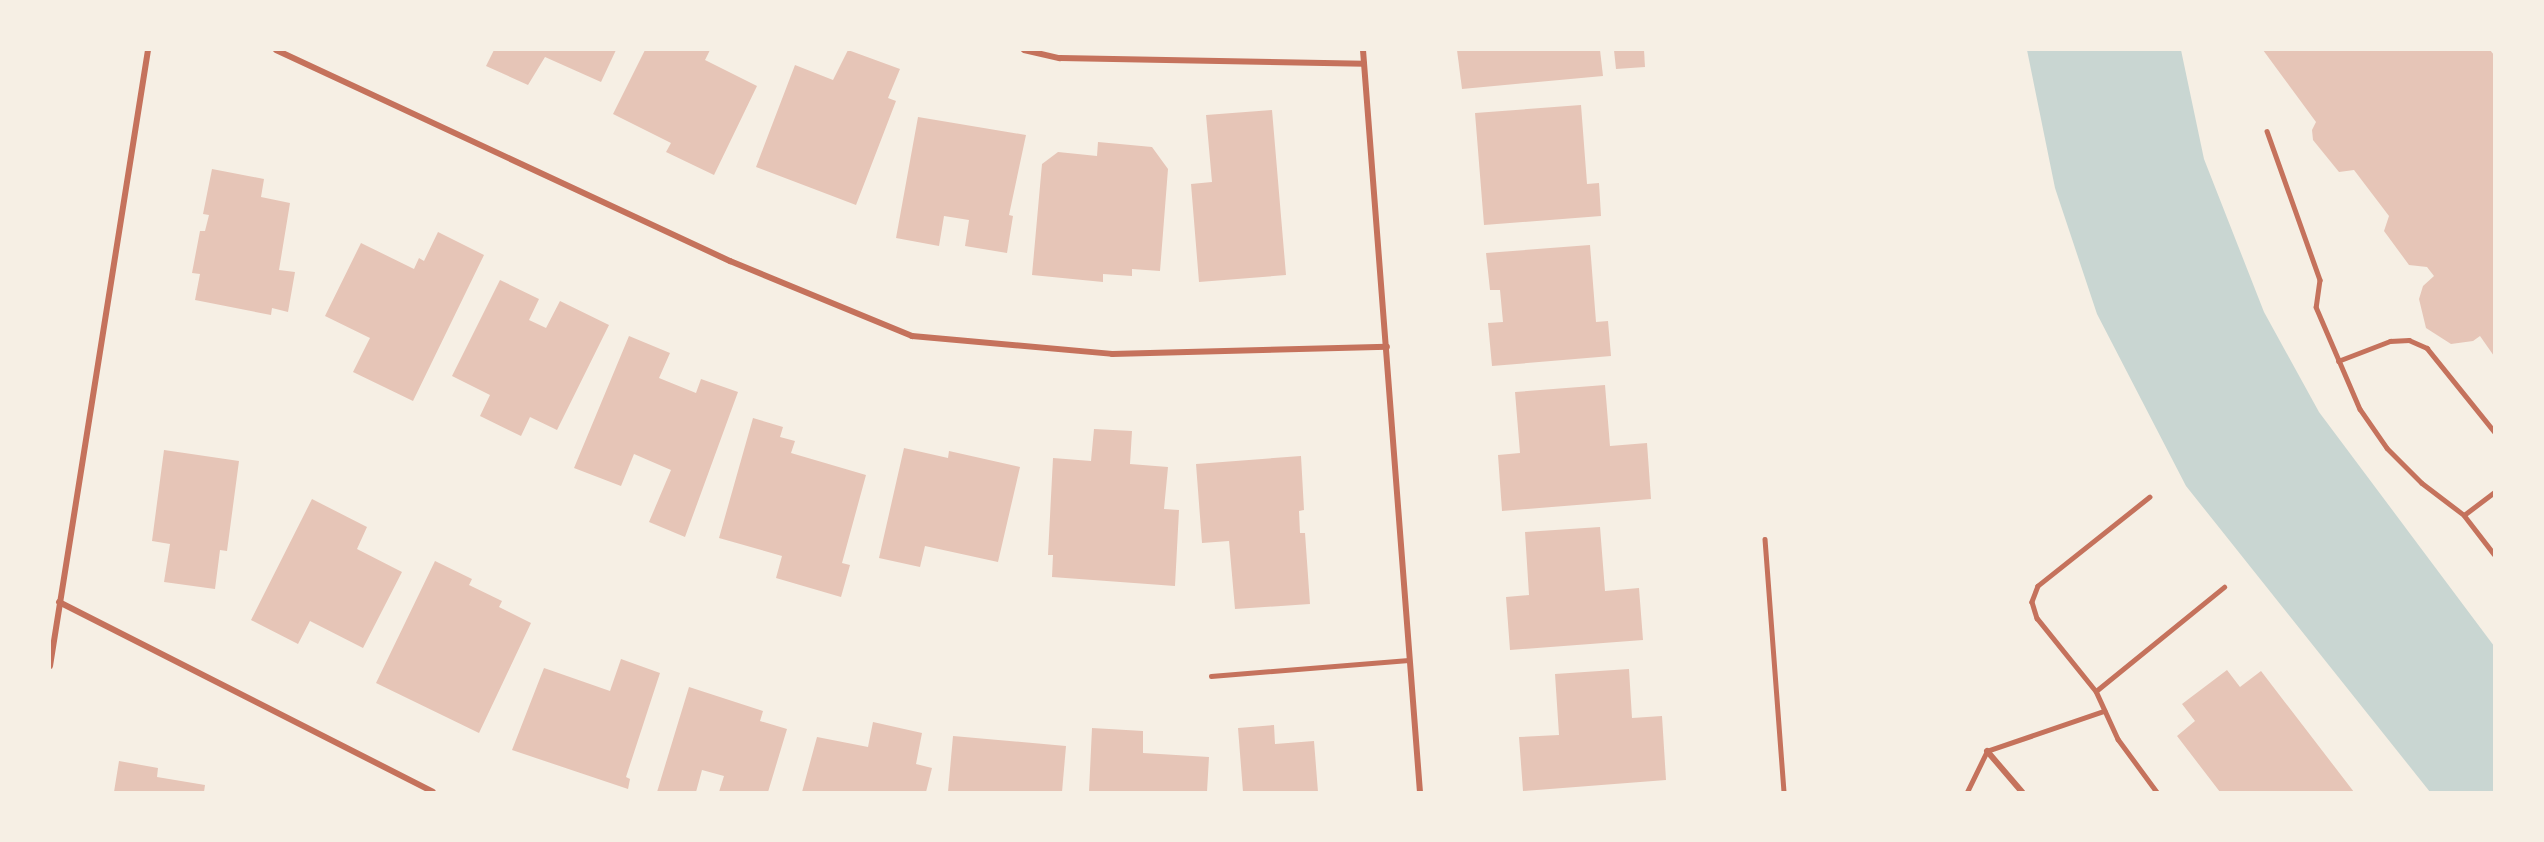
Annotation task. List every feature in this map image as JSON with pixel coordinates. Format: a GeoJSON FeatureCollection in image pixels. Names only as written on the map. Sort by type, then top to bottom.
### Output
{"type":"FeatureCollection","features":[{"type":"Feature","properties":{"kind":"street"},"geometry":{"type":"LineString","coordinates":[[50,666],[148,50]]}},
{"type":"Feature","properties":{"kind":"street"},"geometry":{"type":"LineString","coordinates":[[276,50],[730,261],[912,336],[1112,354],[1387,347]]}},
{"type":"Feature","properties":{"kind":"street"},"geometry":{"type":"LineString","coordinates":[[1024,50],[1060,58],[1364,64]]}},
{"type":"Feature","properties":{"kind":"street"},"geometry":{"type":"LineString","coordinates":[[1363,50],[1387,347],[1408,660],[1420,792]]}},
{"type":"Feature","properties":{"kind":"street"},"geometry":{"type":"LineString","coordinates":[[59,602],[433,792]]}},
{"type":"Feature","properties":{"kind":"street"},"geometry":{"type":"LineString","coordinates":[[1987,751],[2022,792]]}},
{"type":"Feature","properties":{"kind":"lane"},"geometry":{"type":"LineString","coordinates":[[2267,131],[2320,280],[2316,307],[2360,408],[2387,448],[2422,483],[2464,515],[2494,554]]}},
{"type":"Feature","properties":{"kind":"lane"},"geometry":{"type":"LineString","coordinates":[[2338,361],[2390,341],[2409,340],[2427,348],[2494,431]]}},
{"type":"Feature","properties":{"kind":"lane"},"geometry":{"type":"LineString","coordinates":[[2464,515],[2494,492]]}},
{"type":"Feature","properties":{"kind":"lane"},"geometry":{"type":"LineString","coordinates":[[2150,497],[2038,586],[2032,602],[2037,618],[2097,691],[2118,739],[2157,792]]}},
{"type":"Feature","properties":{"kind":"lane"},"geometry":{"type":"LineString","coordinates":[[1765,539],[1784,792]]}},
{"type":"Feature","properties":{"kind":"lane"},"geometry":{"type":"LineString","coordinates":[[2097,691],[2224,587]]}},
{"type":"Feature","properties":{"kind":"lane"},"geometry":{"type":"LineString","coordinates":[[1211,676],[1408,660]]}},
{"type":"Feature","properties":{"kind":"lane"},"geometry":{"type":"LineString","coordinates":[[1967,792],[1987,751],[2104,711]]}},
{"type":"Feature","properties":{"kind":"shaded area"},"geometry":{"type":"Polygon","coordinates":[[[2027,50],[2181,50],[2204,159],[2264,312],[2319,412],[2494,646],[2494,792],[2430,792],[2186,486],[2097,314],[2055,188],[2027,50]]]}},
{"type":"Feature","properties":{"kind":"building"},"geometry":{"type":"Polygon","coordinates":[[[494,50],[616,50],[601,82],[545,57],[528,85],[486,66],[494,50]]]}},
{"type":"Feature","properties":{"kind":"building"},"geometry":{"type":"Polygon","coordinates":[[[645,50],[710,50],[705,60],[757,86],[714,175],[666,152],[671,143],[613,114],[645,50]]]}},
{"type":"Feature","properties":{"kind":"building"},"geometry":{"type":"Polygon","coordinates":[[[848,50],[900,69],[888,98],[896,101],[856,205],[756,167],[795,65],[833,80],[848,50]]]}},
{"type":"Feature","properties":{"kind":"building"},"geometry":{"type":"Polygon","coordinates":[[[1457,50],[1600,50],[1603,76],[1462,89],[1457,50]]]}},
{"type":"Feature","properties":{"kind":"building"},"geometry":{"type":"Polygon","coordinates":[[[1614,50],[1644,50],[1645,67],[1616,69],[1614,50]]]}},
{"type":"Feature","properties":{"kind":"building"},"geometry":{"type":"Polygon","coordinates":[[[2263,50],[2490,50],[2494,55],[2494,356],[2480,336],[2473,341],[2451,344],[2426,328],[2419,299],[2423,286],[2434,276],[2427,267],[2409,265],[2384,231],[2389,216],[2354,170],[2339,172],[2313,140],[2312,130],[2316,122],[2263,50]]]}},
{"type":"Feature","properties":{"kind":"building"},"geometry":{"type":"Polygon","coordinates":[[[1581,105],[1587,184],[1599,183],[1601,216],[1484,225],[1475,113],[1581,105]]]}},
{"type":"Feature","properties":{"kind":"building"},"geometry":{"type":"Polygon","coordinates":[[[1272,110],[1286,275],[1199,282],[1191,184],[1212,182],[1206,115],[1272,110]]]}},
{"type":"Feature","properties":{"kind":"building"},"geometry":{"type":"Polygon","coordinates":[[[918,117],[1026,135],[1009,215],[1013,216],[1007,253],[965,246],[969,220],[944,216],[939,246],[896,238],[918,117]]]}},
{"type":"Feature","properties":{"kind":"building"},"geometry":{"type":"Polygon","coordinates":[[[1098,142],[1152,147],[1168,169],[1160,271],[1132,269],[1132,276],[1103,274],[1103,282],[1032,275],[1042,164],[1058,152],[1097,156],[1098,142]]]}},
{"type":"Feature","properties":{"kind":"building"},"geometry":{"type":"Polygon","coordinates":[[[212,169],[264,179],[261,197],[290,203],[279,270],[295,272],[288,312],[272,308],[271,315],[195,300],[200,274],[192,273],[200,231],[205,231],[209,215],[203,214],[212,169]]]}},
{"type":"Feature","properties":{"kind":"building"},"geometry":{"type":"Polygon","coordinates":[[[438,232],[484,255],[413,401],[353,372],[370,338],[325,316],[361,243],[414,269],[419,258],[424,261],[438,232]]]}},
{"type":"Feature","properties":{"kind":"building"},"geometry":{"type":"Polygon","coordinates":[[[1590,245],[1596,322],[1608,321],[1611,356],[1492,366],[1488,323],[1503,322],[1500,290],[1490,290],[1486,253],[1590,245]]]}},
{"type":"Feature","properties":{"kind":"building"},"geometry":{"type":"Polygon","coordinates":[[[500,280],[539,299],[529,320],[546,328],[560,301],[609,325],[557,430],[530,417],[521,436],[480,416],[490,395],[452,376],[500,280]]]}},
{"type":"Feature","properties":{"kind":"building"},"geometry":{"type":"Polygon","coordinates":[[[629,336],[670,353],[659,378],[696,393],[701,379],[738,392],[685,537],[649,522],[671,470],[634,454],[621,486],[574,468],[629,336]]]}},
{"type":"Feature","properties":{"kind":"building"},"geometry":{"type":"Polygon","coordinates":[[[1605,385],[1610,446],[1647,443],[1651,499],[1502,511],[1498,455],[1520,453],[1515,392],[1605,385]]]}},
{"type":"Feature","properties":{"kind":"building"},"geometry":{"type":"Polygon","coordinates":[[[753,418],[783,427],[780,437],[795,441],[791,453],[866,475],[842,563],[850,565],[841,597],[776,578],[782,556],[719,538],[753,418]]]}},
{"type":"Feature","properties":{"kind":"building"},"geometry":{"type":"Polygon","coordinates":[[[1094,429],[1132,431],[1130,464],[1168,467],[1164,509],[1179,510],[1175,586],[1052,577],[1053,555],[1048,555],[1053,458],[1091,461],[1094,429]]]}},
{"type":"Feature","properties":{"kind":"building"},"geometry":{"type":"Polygon","coordinates":[[[904,448],[948,458],[949,451],[1020,467],[998,562],[925,546],[920,567],[879,558],[904,448]]]}},
{"type":"Feature","properties":{"kind":"building"},"geometry":{"type":"Polygon","coordinates":[[[164,450],[239,461],[227,551],[220,550],[215,589],[164,582],[170,544],[152,541],[164,450]]]}},
{"type":"Feature","properties":{"kind":"building"},"geometry":{"type":"Polygon","coordinates":[[[1301,456],[1304,510],[1299,511],[1300,533],[1305,533],[1310,604],[1235,609],[1229,541],[1202,543],[1196,464],[1301,456]]]}},
{"type":"Feature","properties":{"kind":"building"},"geometry":{"type":"Polygon","coordinates":[[[312,499],[367,527],[357,549],[402,572],[363,648],[310,621],[298,644],[251,620],[312,499]]]}},
{"type":"Feature","properties":{"kind":"building"},"geometry":{"type":"Polygon","coordinates":[[[1600,527],[1605,591],[1639,588],[1643,640],[1510,650],[1506,597],[1529,595],[1525,532],[1600,527]]]}},
{"type":"Feature","properties":{"kind":"building"},"geometry":{"type":"Polygon","coordinates":[[[435,561],[472,579],[469,585],[502,601],[499,607],[531,623],[479,733],[376,683],[435,561]]]}},
{"type":"Feature","properties":{"kind":"building"},"geometry":{"type":"Polygon","coordinates":[[[621,659],[660,673],[626,777],[630,779],[628,789],[512,750],[544,668],[610,691],[621,659]]]}},
{"type":"Feature","properties":{"kind":"building"},"geometry":{"type":"Polygon","coordinates":[[[1629,669],[1632,718],[1662,716],[1666,780],[1523,791],[1519,737],[1559,735],[1555,674],[1629,669]]]}},
{"type":"Feature","properties":{"kind":"building"},"geometry":{"type":"Polygon","coordinates":[[[2227,670],[2240,687],[2261,671],[2354,792],[2220,792],[2177,736],[2195,721],[2182,704],[2227,670]]]}},
{"type":"Feature","properties":{"kind":"building"},"geometry":{"type":"Polygon","coordinates":[[[689,687],[763,711],[760,721],[787,729],[768,792],[719,792],[724,776],[702,770],[696,792],[657,792],[689,687]]]}},
{"type":"Feature","properties":{"kind":"building"},"geometry":{"type":"Polygon","coordinates":[[[873,722],[922,733],[916,764],[932,768],[926,792],[802,792],[817,737],[868,747],[873,722]]]}},
{"type":"Feature","properties":{"kind":"building"},"geometry":{"type":"Polygon","coordinates":[[[1274,725],[1275,744],[1314,741],[1318,792],[1243,792],[1238,728],[1274,725]]]}},
{"type":"Feature","properties":{"kind":"building"},"geometry":{"type":"Polygon","coordinates":[[[1092,728],[1143,731],[1143,753],[1209,757],[1207,792],[1089,792],[1092,728]]]}},
{"type":"Feature","properties":{"kind":"building"},"geometry":{"type":"Polygon","coordinates":[[[953,736],[1066,746],[1062,792],[948,792],[953,736]]]}},
{"type":"Feature","properties":{"kind":"building"},"geometry":{"type":"Polygon","coordinates":[[[119,761],[158,768],[157,777],[205,785],[204,792],[114,792],[119,761]]]}}]}
